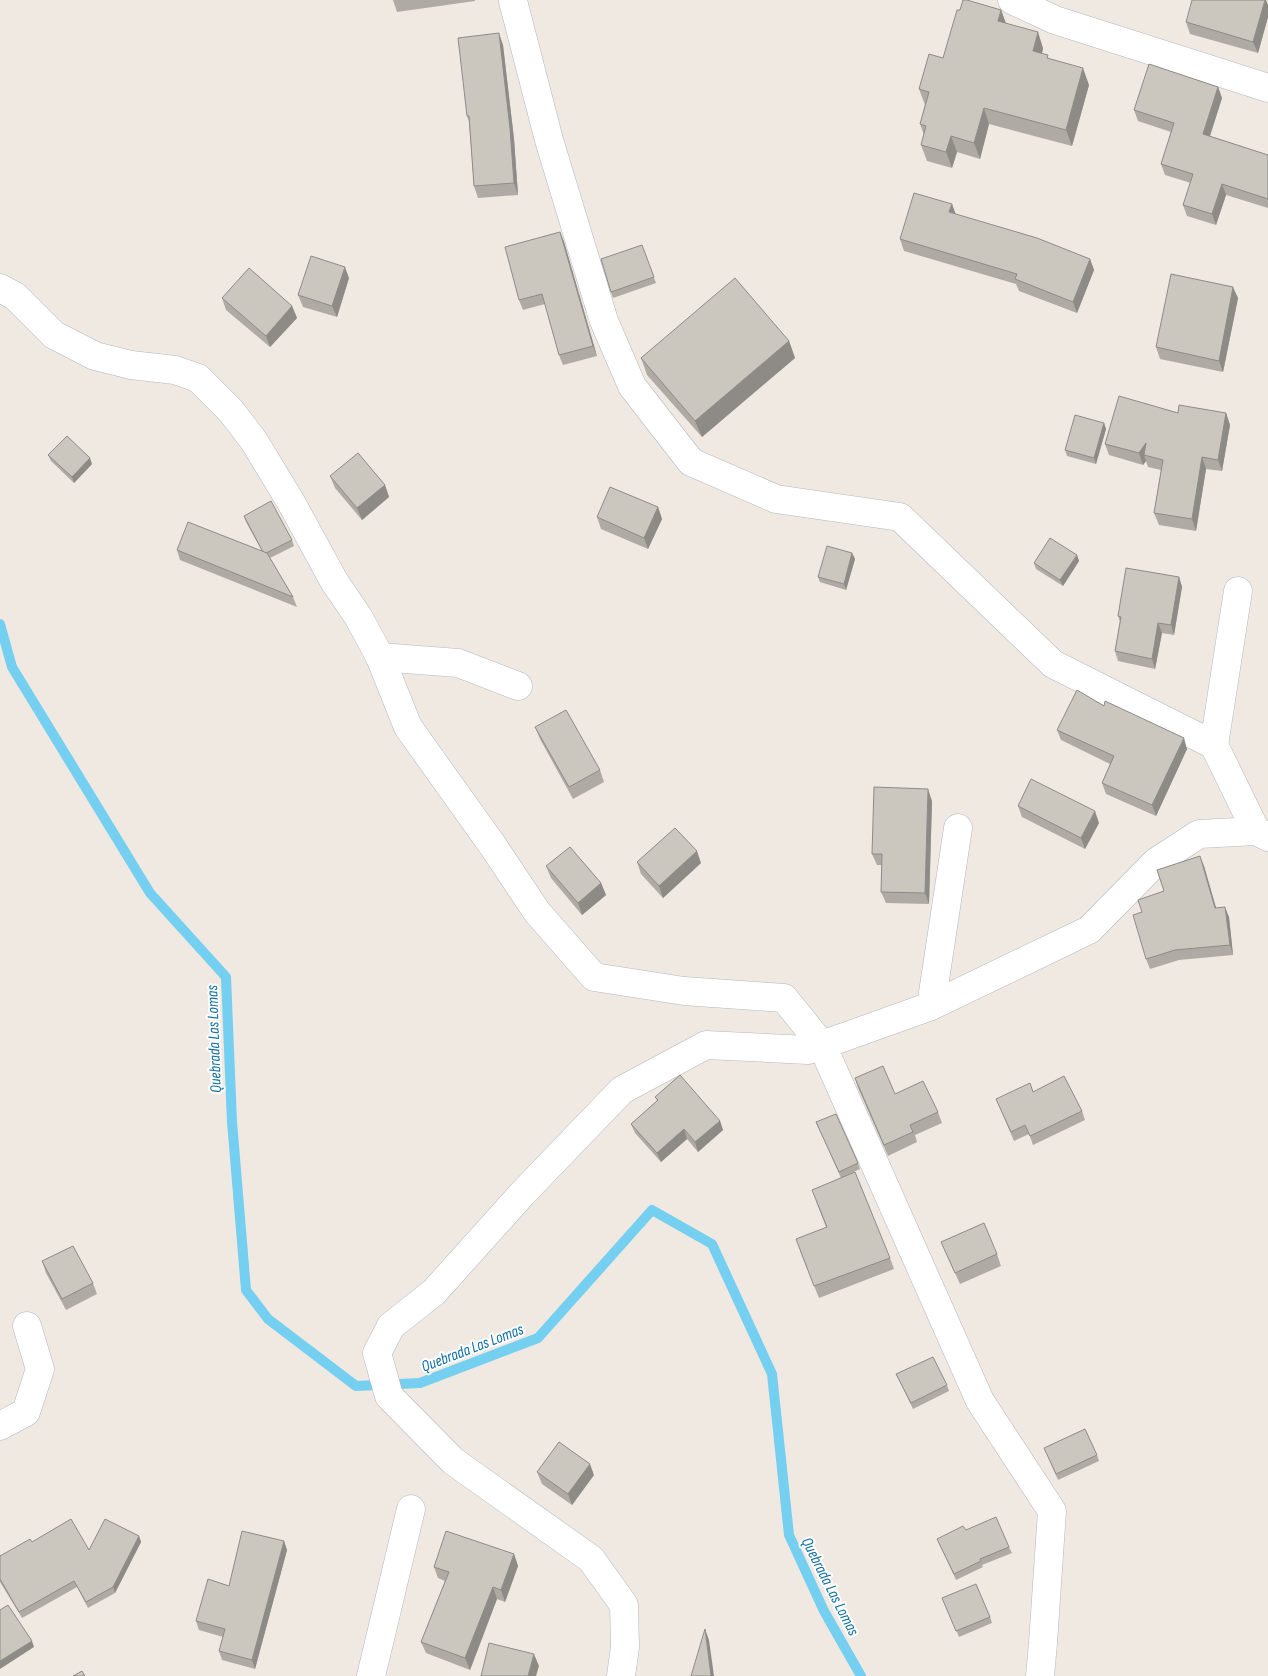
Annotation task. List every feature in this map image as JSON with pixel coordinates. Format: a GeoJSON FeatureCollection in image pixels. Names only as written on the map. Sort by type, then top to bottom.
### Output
{"type":"FeatureCollection","features":[{"type":"Feature","properties":{"kind":"street"},"geometry":{"type":"LineString","coordinates":[[1012,0],[1056,20],[1268,88]]}},
{"type":"Feature","properties":{"kind":"street"},"geometry":{"type":"LineString","coordinates":[[513,1],[549,140],[604,321],[632,386],[691,462],[776,499],[900,517],[1053,664],[1214,745],[1262,834],[1199,834],[1156,862],[1089,930],[931,1006],[808,1050],[706,1045],[622,1090],[522,1194],[434,1292],[391,1326],[378,1353],[389,1396],[453,1461],[591,1559],[624,1605],[625,1648],[621,1676]]}},
{"type":"Feature","properties":{"kind":"street"},"geometry":{"type":"LineString","coordinates":[[0,288],[14,296],[54,335],[95,356],[132,365],[175,370],[198,378],[231,411],[254,441],[292,504],[334,581],[359,618],[380,657],[408,727],[493,846],[537,912],[594,977],[684,991],[784,998],[822,1044],[980,1401],[1052,1511],[1044,1643],[1040,1676]]}},
{"type":"Feature","properties":{"kind":"street"},"geometry":{"type":"LineString","coordinates":[[1214,745],[1238,591]]}},
{"type":"Feature","properties":{"kind":"street"},"geometry":{"type":"LineString","coordinates":[[380,657],[458,663],[518,686]]}},
{"type":"Feature","properties":{"kind":"street"},"geometry":{"type":"LineString","coordinates":[[931,1006],[958,828]]}},
{"type":"Feature","properties":{"kind":"street"},"geometry":{"type":"LineString","coordinates":[[0,1426],[26,1412],[40,1369],[27,1326]]}},
{"type":"Feature","properties":{"kind":"street"},"geometry":{"type":"LineString","coordinates":[[371,1676],[411,1509]]}},
{"type":"Feature","properties":{"kind":"building"},"geometry":{"type":"Polygon","coordinates":[[[963,0],[1001,10],[998,21],[1038,32],[1033,51],[1048,55],[1047,58],[1083,68],[1066,130],[984,108],[974,143],[951,136],[946,152],[921,145],[926,126],[920,124],[929,92],[919,89],[929,54],[943,58],[957,10],[960,10],[963,0]]]}},
{"type":"Feature","properties":{"kind":"building"},"geometry":{"type":"Polygon","coordinates":[[[1192,0],[1265,0],[1253,42],[1186,22],[1192,0]]]}},
{"type":"Feature","properties":{"kind":"building"},"geometry":{"type":"Polygon","coordinates":[[[499,33],[514,183],[474,186],[469,116],[467,116],[458,38],[499,33]]]}},
{"type":"Feature","properties":{"kind":"building"},"geometry":{"type":"Polygon","coordinates":[[[1149,64],[1218,87],[1203,134],[1268,155],[1268,199],[1222,184],[1212,214],[1183,205],[1193,174],[1161,164],[1174,123],[1134,110],[1149,64]]]}},
{"type":"Feature","properties":{"kind":"building"},"geometry":{"type":"Polygon","coordinates":[[[914,193],[952,204],[949,212],[1037,238],[1090,259],[1073,302],[1015,279],[1017,274],[900,239],[914,193]]]}},
{"type":"Feature","properties":{"kind":"building"},"geometry":{"type":"Polygon","coordinates":[[[560,232],[593,346],[559,355],[542,294],[519,300],[505,247],[560,232]]]}},
{"type":"Feature","properties":{"kind":"building"},"geometry":{"type":"Polygon","coordinates":[[[642,245],[654,277],[611,292],[601,259],[642,245]]]}},
{"type":"Feature","properties":{"kind":"building"},"geometry":{"type":"Polygon","coordinates":[[[311,256],[345,267],[332,306],[298,295],[311,256]]]}},
{"type":"Feature","properties":{"kind":"building"},"geometry":{"type":"Polygon","coordinates":[[[249,268],[292,306],[266,336],[222,298],[249,268]]]}},
{"type":"Feature","properties":{"kind":"building"},"geometry":{"type":"Polygon","coordinates":[[[1171,274],[1233,287],[1219,361],[1156,347],[1171,274]]]}},
{"type":"Feature","properties":{"kind":"building"},"geometry":{"type":"Polygon","coordinates":[[[735,278],[789,341],[695,421],[641,358],[735,278]]]}},
{"type":"Feature","properties":{"kind":"building"},"geometry":{"type":"Polygon","coordinates":[[[1119,396],[1178,413],[1179,405],[1226,413],[1218,460],[1202,457],[1192,519],[1154,513],[1163,460],[1144,455],[1146,443],[1139,453],[1105,444],[1119,396]]]}},
{"type":"Feature","properties":{"kind":"building"},"geometry":{"type":"Polygon","coordinates":[[[1075,415],[1104,423],[1094,458],[1065,450],[1075,415]]]}},
{"type":"Feature","properties":{"kind":"building"},"geometry":{"type":"Polygon","coordinates":[[[67,436],[90,458],[72,477],[48,455],[67,436]]]}},
{"type":"Feature","properties":{"kind":"building"},"geometry":{"type":"Polygon","coordinates":[[[358,453],[385,485],[357,508],[330,476],[358,453]]]}},
{"type":"Feature","properties":{"kind":"building"},"geometry":{"type":"Polygon","coordinates":[[[610,487],[658,507],[644,538],[597,517],[610,487]]]}},
{"type":"Feature","properties":{"kind":"building"},"geometry":{"type":"Polygon","coordinates":[[[271,501],[292,540],[266,553],[263,552],[244,516],[271,501]]]}},
{"type":"Feature","properties":{"kind":"building"},"geometry":{"type":"Polygon","coordinates":[[[188,522],[267,553],[293,597],[177,550],[188,522]]]}},
{"type":"Feature","properties":{"kind":"building"},"geometry":{"type":"Polygon","coordinates":[[[1050,538],[1077,555],[1060,580],[1034,563],[1050,538]]]}},
{"type":"Feature","properties":{"kind":"building"},"geometry":{"type":"Polygon","coordinates":[[[827,546],[852,553],[844,584],[818,577],[827,546]]]}},
{"type":"Feature","properties":{"kind":"building"},"geometry":{"type":"Polygon","coordinates":[[[1126,568],[1179,577],[1171,625],[1158,623],[1152,659],[1115,651],[1121,617],[1118,616],[1126,568]]]}},
{"type":"Feature","properties":{"kind":"building"},"geometry":{"type":"Polygon","coordinates":[[[1077,690],[1104,706],[1105,701],[1184,738],[1152,805],[1102,783],[1114,756],[1057,730],[1077,690]]]}},
{"type":"Feature","properties":{"kind":"building"},"geometry":{"type":"Polygon","coordinates":[[[566,710],[600,770],[569,787],[535,727],[566,710]]]}},
{"type":"Feature","properties":{"kind":"building"},"geometry":{"type":"Polygon","coordinates":[[[1031,779],[1095,811],[1081,838],[1018,806],[1031,779]]]}},
{"type":"Feature","properties":{"kind":"building"},"geometry":{"type":"Polygon","coordinates":[[[874,787],[928,789],[925,893],[881,892],[882,854],[872,854],[874,787]]]}},
{"type":"Feature","properties":{"kind":"building"},"geometry":{"type":"Polygon","coordinates":[[[675,828],[697,851],[659,886],[637,862],[675,828]]]}},
{"type":"Feature","properties":{"kind":"building"},"geometry":{"type":"Polygon","coordinates":[[[570,847],[601,883],[578,903],[546,866],[570,847]]]}},
{"type":"Feature","properties":{"kind":"building"},"geometry":{"type":"Polygon","coordinates":[[[1200,856],[1215,908],[1225,907],[1230,945],[1175,950],[1146,959],[1133,915],[1142,912],[1138,900],[1164,891],[1157,870],[1200,856]]]}},
{"type":"Feature","properties":{"kind":"building"},"geometry":{"type":"Polygon","coordinates":[[[883,1066],[895,1094],[923,1081],[938,1112],[910,1125],[913,1132],[884,1145],[855,1078],[883,1066]]]}},
{"type":"Feature","properties":{"kind":"building"},"geometry":{"type":"Polygon","coordinates":[[[680,1075],[720,1121],[695,1142],[684,1129],[657,1153],[631,1124],[658,1100],[655,1097],[680,1075]]]}},
{"type":"Feature","properties":{"kind":"building"},"geometry":{"type":"Polygon","coordinates":[[[1064,1076],[1082,1111],[1030,1136],[1025,1125],[1011,1132],[996,1099],[1030,1083],[1033,1092],[1064,1076]]]}},
{"type":"Feature","properties":{"kind":"building"},"geometry":{"type":"Polygon","coordinates":[[[836,1114],[858,1163],[839,1172],[816,1122],[836,1114]]]}},
{"type":"Feature","properties":{"kind":"building"},"geometry":{"type":"Polygon","coordinates":[[[855,1172],[890,1258],[814,1286],[796,1239],[827,1227],[812,1190],[855,1172]]]}},
{"type":"Feature","properties":{"kind":"building"},"geometry":{"type":"Polygon","coordinates":[[[984,1223],[997,1254],[955,1273],[941,1242],[984,1223]]]}},
{"type":"Feature","properties":{"kind":"building"},"geometry":{"type":"Polygon","coordinates":[[[73,1246],[93,1283],[62,1299],[42,1261],[73,1246]]]}},
{"type":"Feature","properties":{"kind":"building"},"geometry":{"type":"Polygon","coordinates":[[[933,1357],[947,1385],[911,1403],[896,1374],[933,1357]]]}},
{"type":"Feature","properties":{"kind":"building"},"geometry":{"type":"Polygon","coordinates":[[[1085,1429],[1097,1455],[1056,1474],[1044,1448],[1085,1429]]]}},
{"type":"Feature","properties":{"kind":"building"},"geometry":{"type":"Polygon","coordinates":[[[559,1442],[590,1464],[568,1494],[537,1472],[559,1442]]]}},
{"type":"Feature","properties":{"kind":"building"},"geometry":{"type":"Polygon","coordinates":[[[996,1517],[1009,1547],[980,1559],[981,1561],[954,1574],[937,1539],[963,1526],[966,1530],[996,1517]]]}},
{"type":"Feature","properties":{"kind":"building"},"geometry":{"type":"Polygon","coordinates":[[[71,1519],[89,1550],[105,1519],[139,1536],[113,1587],[86,1602],[74,1581],[19,1612],[0,1579],[0,1556],[30,1539],[32,1542],[71,1519]]]}},
{"type":"Feature","properties":{"kind":"building"},"geometry":{"type":"Polygon","coordinates":[[[242,1531],[284,1541],[252,1660],[219,1651],[225,1629],[196,1621],[208,1579],[229,1586],[242,1531]]]}},
{"type":"Feature","properties":{"kind":"building"},"geometry":{"type":"Polygon","coordinates":[[[446,1531],[514,1554],[501,1590],[493,1587],[465,1658],[421,1642],[449,1572],[434,1567],[446,1531]]]}},
{"type":"Feature","properties":{"kind":"building"},"geometry":{"type":"Polygon","coordinates":[[[976,1584],[990,1617],[956,1631],[942,1598],[976,1584]]]}},
{"type":"Feature","properties":{"kind":"building"},"geometry":{"type":"Polygon","coordinates":[[[8,1605],[32,1641],[0,1661],[0,1610],[8,1605]]]}},
{"type":"Feature","properties":{"kind":"building"},"geometry":{"type":"Polygon","coordinates":[[[705,1629],[711,1676],[691,1676],[705,1629]]]}},
{"type":"Feature","properties":{"kind":"building"},"geometry":{"type":"Polygon","coordinates":[[[489,1643],[534,1654],[528,1676],[481,1676],[489,1643]]]}},
{"type":"Feature","properties":{"kind":"building"},"geometry":{"type":"Polygon","coordinates":[[[82,1671],[85,1676],[73,1676],[82,1671]]]}},
{"type":"Feature","properties":{"kind":"waterway","name":"Quebrada Las Lomas"},"geometry":{"type":"LineString","coordinates":[[0,624],[12,667],[150,893],[226,977],[232,1122],[246,1290],[268,1319],[356,1386],[420,1383],[538,1338],[652,1210],[712,1244],[772,1374],[789,1535],[824,1611],[861,1676]]}}]}
